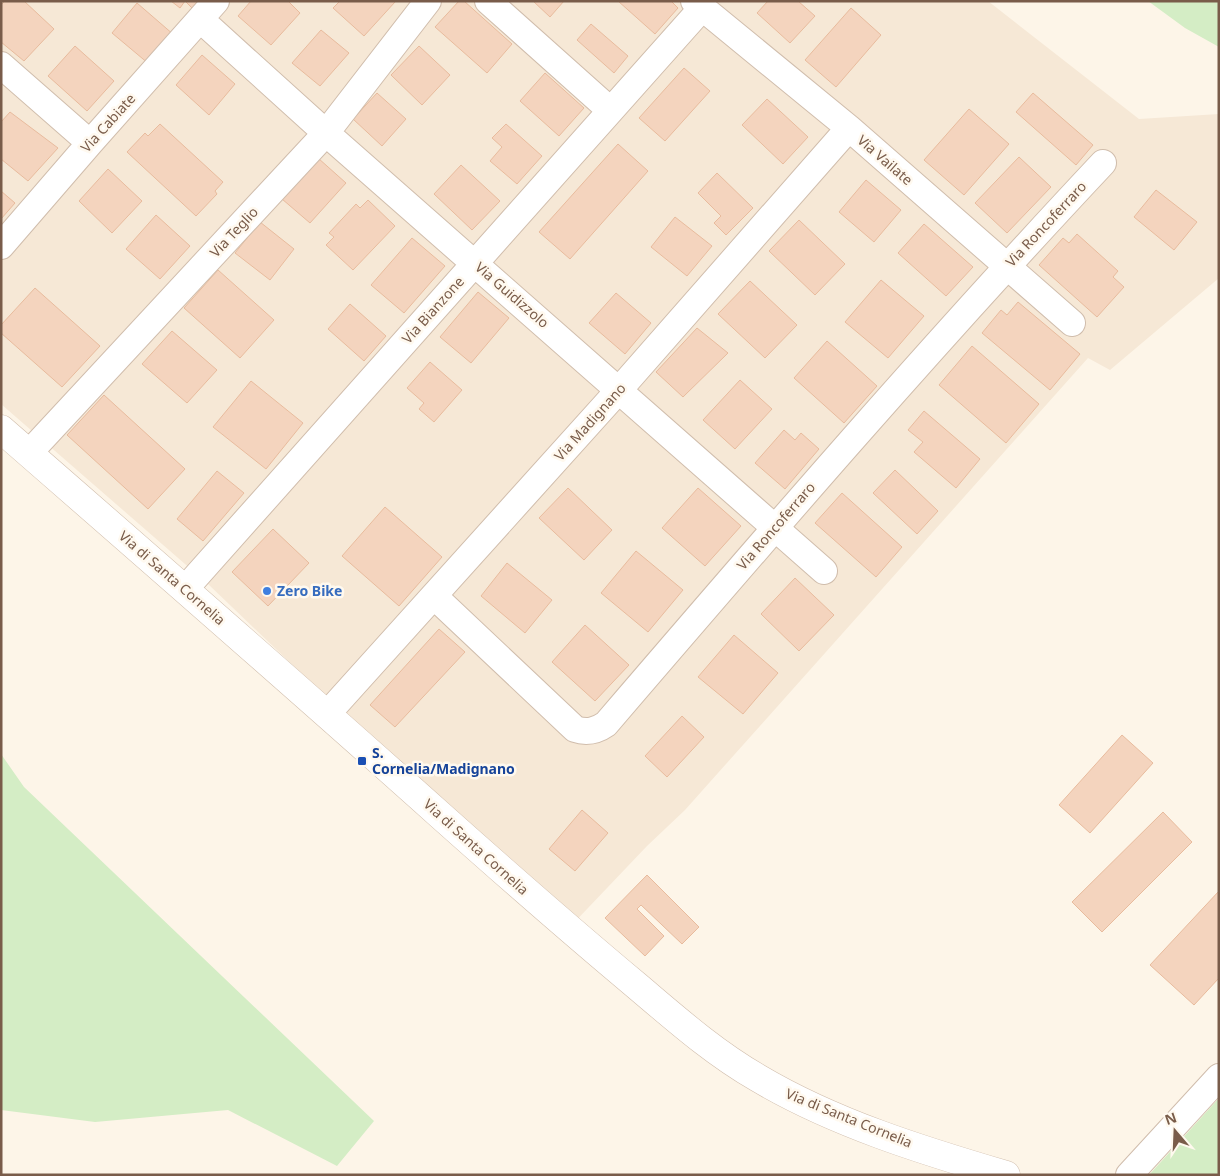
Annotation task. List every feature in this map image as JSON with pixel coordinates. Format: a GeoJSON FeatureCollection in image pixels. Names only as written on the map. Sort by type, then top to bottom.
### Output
{"type":"FeatureCollection","features":[{"type":"Feature","properties":{"kind":"street","name":"Via Teglio"},"geometry":{"type":"LineString","coordinates":[[29,453],[326,133],[428,1]]}},
{"type":"Feature","properties":{"kind":"street"},"geometry":{"type":"LineString","coordinates":[[488,1],[610,110]]}},
{"type":"Feature","properties":{"kind":"street","name":"Via Bianzone"},"geometry":{"type":"LineString","coordinates":[[185,589],[610,110],[698,5]]}},
{"type":"Feature","properties":{"kind":"street","name":"Via Vailate"},"geometry":{"type":"LineString","coordinates":[[698,5],[850,128],[1072,323]]}},
{"type":"Feature","properties":{"kind":"street","name":"Via Guidizzolo"},"geometry":{"type":"LineString","coordinates":[[208,10],[326,133],[475,262],[824,571]]}},
{"type":"Feature","properties":{"kind":"street","name":"Via Cabiate"},"geometry":{"type":"LineString","coordinates":[[1,246],[208,10]]}},
{"type":"Feature","properties":{"kind":"street"},"geometry":{"type":"LineString","coordinates":[[1,66],[90,143]]}},
{"type":"Feature","properties":{"kind":"street","name":"Via Madignano"},"geometry":{"type":"LineString","coordinates":[[328,714],[619,390],[850,128]]}},
{"type":"Feature","properties":{"kind":"street","name":"Via Roncoferraro"},"geometry":{"type":"LineString","coordinates":[[434,596],[575,729],[586,732],[606,724],[775,527],[1006,266],[1103,163]]}},
{"type":"Feature","properties":{"kind":"street","name":"Via di Santa Cornelia"},"geometry":{"type":"LineString","coordinates":[[1,429],[328,714],[552,916],[713,1050],[760,1080],[825,1112],[978,1171],[1006,1175]]}},
{"type":"Feature","properties":{"kind":"street"},"geometry":{"type":"LineString","coordinates":[[1129,1175],[1219,1077]]}},
{"type":"Feature","properties":{"kind":"shaded area"},"geometry":{"type":"Polygon","coordinates":[[[1,1],[988,1],[1139,119],[1219,114],[1219,278],[1110,370],[1088,358],[685,810],[647,846],[568,929],[208,584],[1,404],[1,1]]]}},
{"type":"Feature","properties":{"kind":"green space"},"geometry":{"type":"Polygon","coordinates":[[[1148,1],[1219,1],[1219,47],[1185,28],[1148,1]]]}},
{"type":"Feature","properties":{"kind":"green space"},"geometry":{"type":"Polygon","coordinates":[[[1,754],[24,787],[374,1121],[337,1166],[228,1110],[95,1122],[1,1110],[1,754]]]}},
{"type":"Feature","properties":{"kind":"green space"},"geometry":{"type":"Polygon","coordinates":[[[1219,1098],[1219,1175],[1149,1175],[1219,1098]]]}},
{"type":"Feature","properties":{"kind":"building"},"geometry":{"type":"Polygon","coordinates":[[[5,1],[24,1],[54,29],[24,61],[1,42],[1,5],[5,1]]]}},
{"type":"Feature","properties":{"kind":"building"},"geometry":{"type":"Polygon","coordinates":[[[171,1],[185,1],[180,8],[171,1]]]}},
{"type":"Feature","properties":{"kind":"building"},"geometry":{"type":"Polygon","coordinates":[[[185,1],[204,1],[195,11],[185,1]]]}},
{"type":"Feature","properties":{"kind":"building"},"geometry":{"type":"Polygon","coordinates":[[[251,1],[288,1],[300,13],[271,45],[238,16],[251,1]]]}},
{"type":"Feature","properties":{"kind":"building"},"geometry":{"type":"Polygon","coordinates":[[[340,1],[395,2],[364,36],[333,8],[340,1]]]}},
{"type":"Feature","properties":{"kind":"building"},"geometry":{"type":"Polygon","coordinates":[[[459,1],[464,1],[512,44],[487,73],[435,27],[459,1]]]}},
{"type":"Feature","properties":{"kind":"building"},"geometry":{"type":"Polygon","coordinates":[[[533,1],[564,1],[550,17],[533,1]]]}},
{"type":"Feature","properties":{"kind":"building"},"geometry":{"type":"Polygon","coordinates":[[[618,1],[671,1],[678,8],[655,34],[618,1]]]}},
{"type":"Feature","properties":{"kind":"building"},"geometry":{"type":"Polygon","coordinates":[[[768,1],[798,1],[815,16],[790,43],[757,13],[768,1]]]}},
{"type":"Feature","properties":{"kind":"building"},"geometry":{"type":"Polygon","coordinates":[[[137,3],[174,35],[149,64],[112,33],[137,3]]]}},
{"type":"Feature","properties":{"kind":"building"},"geometry":{"type":"Polygon","coordinates":[[[851,8],[881,35],[836,87],[805,60],[851,8]]]}},
{"type":"Feature","properties":{"kind":"building"},"geometry":{"type":"Polygon","coordinates":[[[591,24],[628,56],[614,73],[577,40],[591,24]]]}},
{"type":"Feature","properties":{"kind":"building"},"geometry":{"type":"Polygon","coordinates":[[[321,30],[349,53],[320,86],[292,63],[321,30]]]}},
{"type":"Feature","properties":{"kind":"building"},"geometry":{"type":"Polygon","coordinates":[[[75,46],[114,81],[87,111],[48,76],[75,46]]]}},
{"type":"Feature","properties":{"kind":"building"},"geometry":{"type":"Polygon","coordinates":[[[419,46],[450,75],[422,105],[391,75],[419,46]]]}},
{"type":"Feature","properties":{"kind":"building"},"geometry":{"type":"Polygon","coordinates":[[[202,55],[235,84],[209,115],[176,85],[202,55]]]}},
{"type":"Feature","properties":{"kind":"building"},"geometry":{"type":"Polygon","coordinates":[[[684,68],[710,91],[665,141],[639,118],[684,68]]]}},
{"type":"Feature","properties":{"kind":"building"},"geometry":{"type":"Polygon","coordinates":[[[545,73],[584,108],[559,136],[520,101],[545,73]]]}},
{"type":"Feature","properties":{"kind":"building"},"geometry":{"type":"Polygon","coordinates":[[[377,93],[406,119],[382,146],[353,119],[377,93]]]}},
{"type":"Feature","properties":{"kind":"building"},"geometry":{"type":"Polygon","coordinates":[[[1033,93],[1093,145],[1076,165],[1016,112],[1033,93]]]}},
{"type":"Feature","properties":{"kind":"building"},"geometry":{"type":"Polygon","coordinates":[[[767,99],[808,137],[783,164],[742,125],[767,99]]]}},
{"type":"Feature","properties":{"kind":"building"},"geometry":{"type":"Polygon","coordinates":[[[969,109],[1009,144],[964,195],[924,160],[969,109]]]}},
{"type":"Feature","properties":{"kind":"building"},"geometry":{"type":"Polygon","coordinates":[[[10,112],[58,148],[28,181],[1,159],[1,122],[10,112]]]}},
{"type":"Feature","properties":{"kind":"building"},"geometry":{"type":"Polygon","coordinates":[[[160,124],[223,182],[215,191],[217,194],[196,216],[127,152],[145,133],[148,136],[160,124]]]}},
{"type":"Feature","properties":{"kind":"building"},"geometry":{"type":"Polygon","coordinates":[[[506,124],[542,156],[517,184],[490,161],[502,147],[492,138],[506,124]]]}},
{"type":"Feature","properties":{"kind":"building"},"geometry":{"type":"Polygon","coordinates":[[[618,144],[648,171],[570,259],[539,232],[618,144]]]}},
{"type":"Feature","properties":{"kind":"building"},"geometry":{"type":"Polygon","coordinates":[[[1019,157],[1051,187],[1007,233],[975,203],[1019,157]]]}},
{"type":"Feature","properties":{"kind":"building"},"geometry":{"type":"Polygon","coordinates":[[[318,158],[346,183],[310,223],[282,199],[318,158]]]}},
{"type":"Feature","properties":{"kind":"building"},"geometry":{"type":"Polygon","coordinates":[[[461,165],[500,201],[472,230],[434,194],[461,165]]]}},
{"type":"Feature","properties":{"kind":"building"},"geometry":{"type":"Polygon","coordinates":[[[108,169],[142,201],[112,233],[79,201],[108,169]]]}},
{"type":"Feature","properties":{"kind":"building"},"geometry":{"type":"Polygon","coordinates":[[[717,173],[753,208],[726,235],[714,223],[721,216],[698,193],[717,173]]]}},
{"type":"Feature","properties":{"kind":"building"},"geometry":{"type":"Polygon","coordinates":[[[866,180],[901,210],[874,242],[839,212],[866,180]]]}},
{"type":"Feature","properties":{"kind":"building"},"geometry":{"type":"Polygon","coordinates":[[[1156,190],[1197,222],[1174,250],[1134,217],[1156,190]]]}},
{"type":"Feature","properties":{"kind":"building"},"geometry":{"type":"Polygon","coordinates":[[[1,191],[15,203],[1,219],[1,191]]]}},
{"type":"Feature","properties":{"kind":"building"},"geometry":{"type":"Polygon","coordinates":[[[368,200],[395,226],[353,270],[326,245],[334,237],[329,233],[356,204],[360,208],[368,200]]]}},
{"type":"Feature","properties":{"kind":"building"},"geometry":{"type":"Polygon","coordinates":[[[156,215],[190,246],[160,279],[126,249],[156,215]]]}},
{"type":"Feature","properties":{"kind":"building"},"geometry":{"type":"Polygon","coordinates":[[[675,217],[712,246],[687,276],[651,247],[675,217]]]}},
{"type":"Feature","properties":{"kind":"building"},"geometry":{"type":"Polygon","coordinates":[[[799,220],[845,264],[815,295],[769,251],[799,220]]]}},
{"type":"Feature","properties":{"kind":"building"},"geometry":{"type":"Polygon","coordinates":[[[260,222],[294,249],[270,280],[235,253],[260,222]]]}},
{"type":"Feature","properties":{"kind":"building"},"geometry":{"type":"Polygon","coordinates":[[[924,224],[973,267],[946,296],[898,253],[924,224]]]}},
{"type":"Feature","properties":{"kind":"building"},"geometry":{"type":"Polygon","coordinates":[[[1077,234],[1118,271],[1113,277],[1124,287],[1097,317],[1039,265],[1063,238],[1069,243],[1077,234]]]}},
{"type":"Feature","properties":{"kind":"building"},"geometry":{"type":"Polygon","coordinates":[[[412,238],[445,266],[404,313],[371,285],[412,238]]]}},
{"type":"Feature","properties":{"kind":"building"},"geometry":{"type":"Polygon","coordinates":[[[218,270],[274,320],[240,358],[184,308],[218,270]]]}},
{"type":"Feature","properties":{"kind":"building"},"geometry":{"type":"Polygon","coordinates":[[[881,280],[924,316],[888,358],[845,322],[881,280]]]}},
{"type":"Feature","properties":{"kind":"building"},"geometry":{"type":"Polygon","coordinates":[[[750,281],[797,325],[765,358],[718,314],[750,281]]]}},
{"type":"Feature","properties":{"kind":"building"},"geometry":{"type":"Polygon","coordinates":[[[35,288],[100,346],[62,387],[1,333],[1,325],[35,288]]]}},
{"type":"Feature","properties":{"kind":"building"},"geometry":{"type":"Polygon","coordinates":[[[478,292],[509,318],[471,363],[440,337],[478,292]]]}},
{"type":"Feature","properties":{"kind":"building"},"geometry":{"type":"Polygon","coordinates":[[[616,293],[651,323],[625,354],[589,323],[616,293]]]}},
{"type":"Feature","properties":{"kind":"building"},"geometry":{"type":"Polygon","coordinates":[[[1018,302],[1080,354],[1050,390],[982,333],[1001,310],[1007,315],[1018,302]]]}},
{"type":"Feature","properties":{"kind":"building"},"geometry":{"type":"Polygon","coordinates":[[[350,304],[386,336],[364,361],[328,329],[350,304]]]}},
{"type":"Feature","properties":{"kind":"building"},"geometry":{"type":"Polygon","coordinates":[[[697,328],[728,353],[683,397],[656,372],[697,328]]]}},
{"type":"Feature","properties":{"kind":"building"},"geometry":{"type":"Polygon","coordinates":[[[172,331],[217,370],[187,403],[142,364],[172,331]]]}},
{"type":"Feature","properties":{"kind":"building"},"geometry":{"type":"Polygon","coordinates":[[[827,341],[877,386],[844,423],[794,378],[827,341]]]}},
{"type":"Feature","properties":{"kind":"building"},"geometry":{"type":"Polygon","coordinates":[[[972,346],[1039,404],[1006,443],[939,385],[972,346]]]}},
{"type":"Feature","properties":{"kind":"building"},"geometry":{"type":"Polygon","coordinates":[[[430,362],[462,390],[434,422],[419,409],[424,403],[407,388],[430,362]]]}},
{"type":"Feature","properties":{"kind":"building"},"geometry":{"type":"Polygon","coordinates":[[[740,380],[772,409],[735,449],[703,420],[740,380]]]}},
{"type":"Feature","properties":{"kind":"building"},"geometry":{"type":"Polygon","coordinates":[[[251,381],[303,423],[266,469],[213,427],[251,381]]]}},
{"type":"Feature","properties":{"kind":"building"},"geometry":{"type":"Polygon","coordinates":[[[104,395],[185,469],[148,509],[67,435],[104,395]]]}},
{"type":"Feature","properties":{"kind":"building"},"geometry":{"type":"Polygon","coordinates":[[[924,411],[980,459],[956,488],[914,452],[923,442],[908,430],[924,411]]]}},
{"type":"Feature","properties":{"kind":"building"},"geometry":{"type":"Polygon","coordinates":[[[784,430],[795,440],[801,433],[819,449],[785,489],[755,463],[784,430]]]}},
{"type":"Feature","properties":{"kind":"building"},"geometry":{"type":"Polygon","coordinates":[[[895,470],[938,511],[917,534],[873,493],[895,470]]]}},
{"type":"Feature","properties":{"kind":"building"},"geometry":{"type":"Polygon","coordinates":[[[217,471],[244,493],[203,541],[177,519],[217,471]]]}},
{"type":"Feature","properties":{"kind":"building"},"geometry":{"type":"Polygon","coordinates":[[[568,488],[612,530],[584,560],[539,518],[568,488]]]}},
{"type":"Feature","properties":{"kind":"building"},"geometry":{"type":"Polygon","coordinates":[[[698,488],[741,526],[705,566],[662,528],[698,488]]]}},
{"type":"Feature","properties":{"kind":"building"},"geometry":{"type":"Polygon","coordinates":[[[842,493],[902,547],[876,577],[815,523],[842,493]]]}},
{"type":"Feature","properties":{"kind":"building"},"geometry":{"type":"Polygon","coordinates":[[[385,507],[442,557],[399,606],[342,556],[385,507]]]}},
{"type":"Feature","properties":{"kind":"building"},"geometry":{"type":"Polygon","coordinates":[[[273,529],[309,563],[268,606],[232,572],[273,529]]]}},
{"type":"Feature","properties":{"kind":"building"},"geometry":{"type":"Polygon","coordinates":[[[636,551],[683,590],[648,632],[601,593],[636,551]]]}},
{"type":"Feature","properties":{"kind":"building"},"geometry":{"type":"Polygon","coordinates":[[[507,563],[552,600],[525,633],[481,596],[507,563]]]}},
{"type":"Feature","properties":{"kind":"building"},"geometry":{"type":"Polygon","coordinates":[[[795,578],[834,615],[799,651],[761,614],[795,578]]]}},
{"type":"Feature","properties":{"kind":"building"},"geometry":{"type":"Polygon","coordinates":[[[585,625],[629,665],[595,701],[552,662],[585,625]]]}},
{"type":"Feature","properties":{"kind":"building"},"geometry":{"type":"Polygon","coordinates":[[[439,629],[465,652],[395,727],[370,705],[439,629]]]}},
{"type":"Feature","properties":{"kind":"building"},"geometry":{"type":"Polygon","coordinates":[[[734,635],[778,673],[743,714],[698,677],[734,635]]]}},
{"type":"Feature","properties":{"kind":"building"},"geometry":{"type":"Polygon","coordinates":[[[682,716],[704,737],[667,777],[645,756],[682,716]]]}},
{"type":"Feature","properties":{"kind":"building"},"geometry":{"type":"Polygon","coordinates":[[[1122,735],[1153,763],[1090,833],[1059,805],[1122,735]]]}},
{"type":"Feature","properties":{"kind":"building"},"geometry":{"type":"Polygon","coordinates":[[[582,810],[608,833],[575,871],[549,849],[582,810]]]}},
{"type":"Feature","properties":{"kind":"building"},"geometry":{"type":"Polygon","coordinates":[[[1163,812],[1192,842],[1102,932],[1072,902],[1163,812]]]}},
{"type":"Feature","properties":{"kind":"building"},"geometry":{"type":"Polygon","coordinates":[[[647,875],[699,927],[682,944],[641,905],[637,909],[664,936],[645,956],[605,918],[647,875]]]}},
{"type":"Feature","properties":{"kind":"building"},"geometry":{"type":"Polygon","coordinates":[[[1219,891],[1219,978],[1194,1005],[1150,965],[1219,891]]]}},
{"type":"Feature","properties":{"kind":"place","name":"Zero Bike"},"geometry":{"type":"Point","coordinates":[267,591]}},
{"type":"Feature","properties":{"kind":"place","name":"S. Cornelia/Madignano"},"geometry":{"type":"Point","coordinates":[362,761]}}]}
